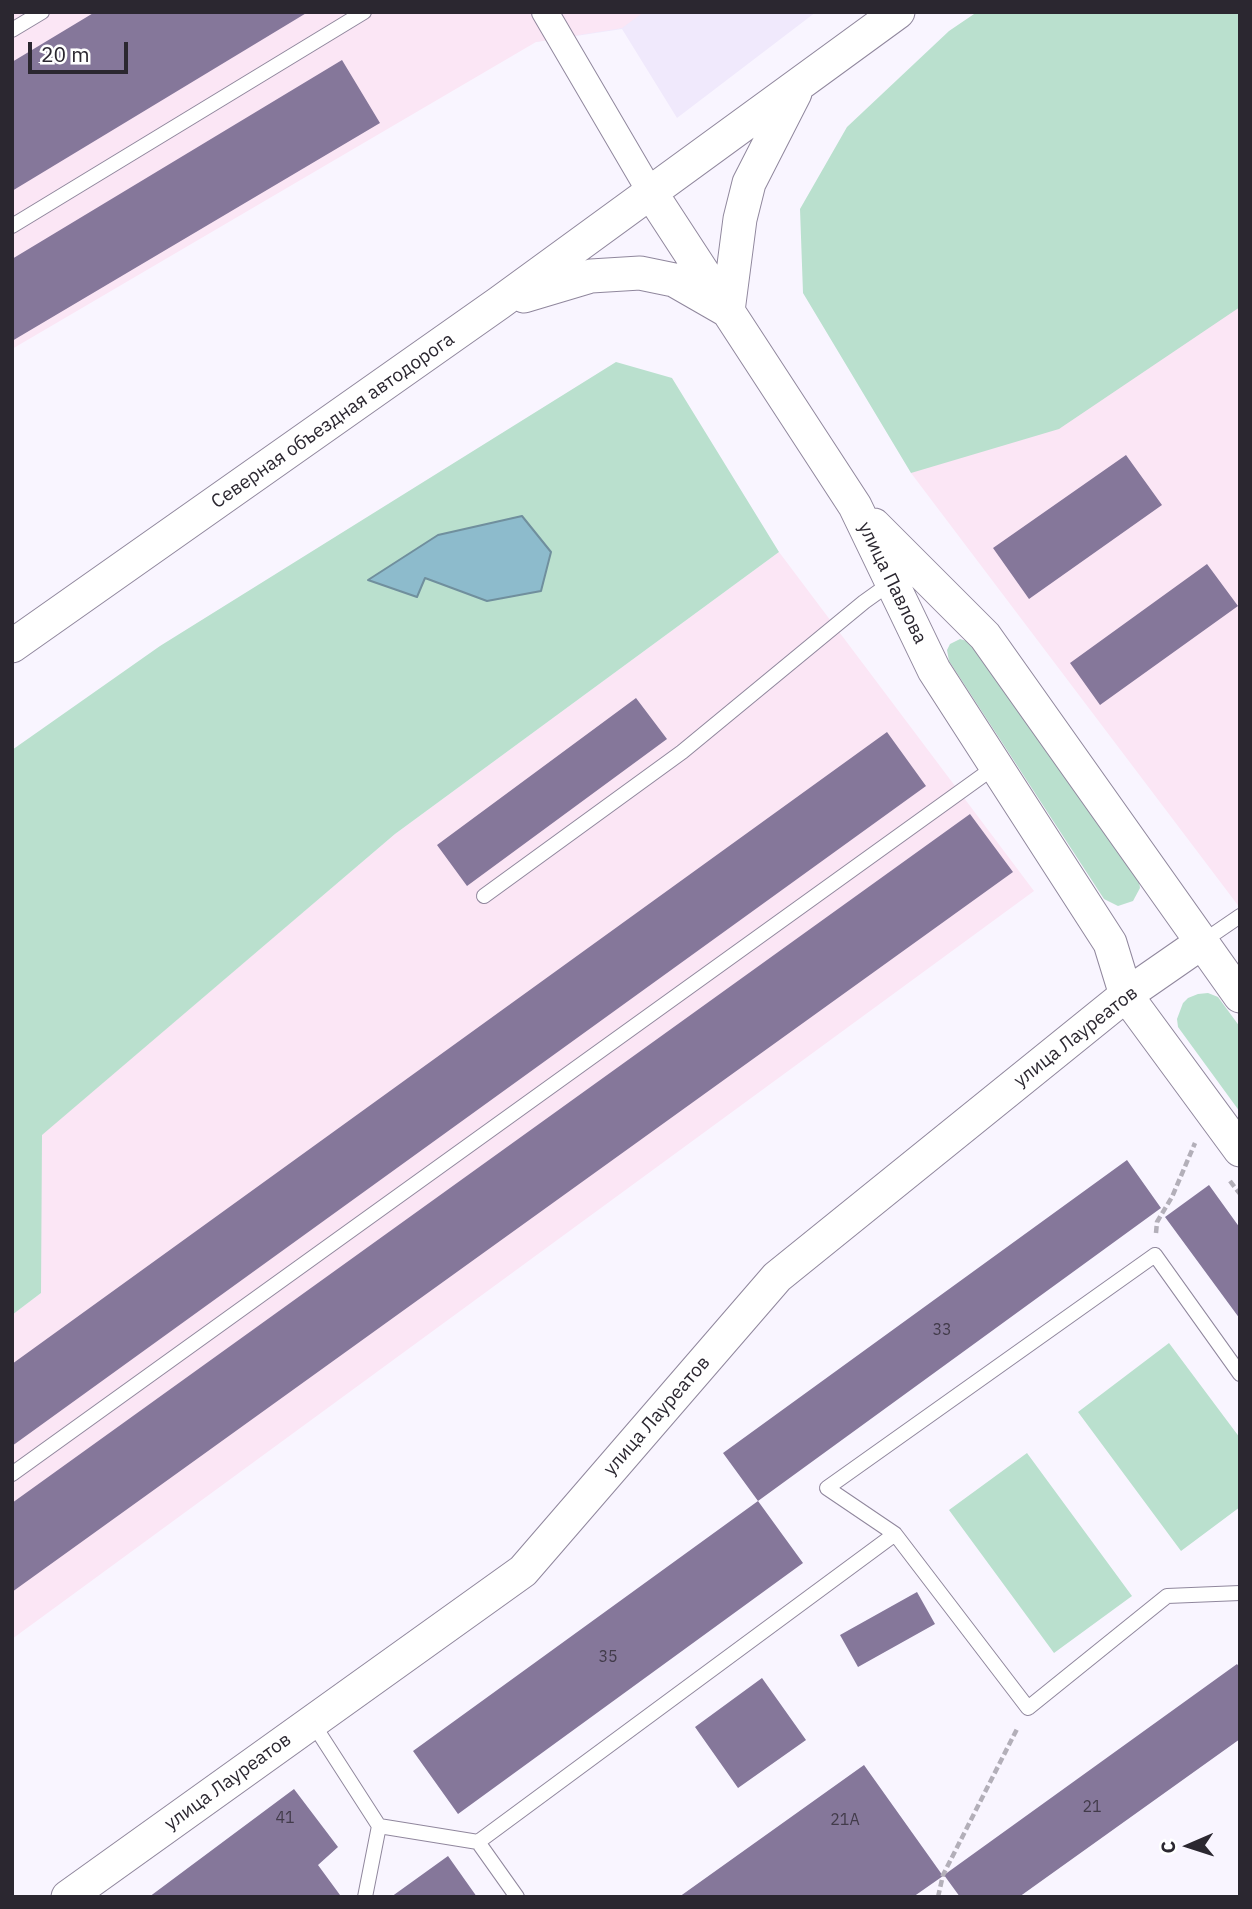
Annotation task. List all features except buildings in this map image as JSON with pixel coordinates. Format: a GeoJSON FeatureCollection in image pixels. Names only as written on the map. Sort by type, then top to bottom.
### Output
{"type":"FeatureCollection","features":[{"type":"Feature","properties":{"kind":"street"},"geometry":{"type":"LineString","coordinates":[[545,12],[651,192],[855,506]]}},
{"type":"Feature","properties":{"kind":"street","name":"Северная объездная автодорога"},"geometry":{"type":"LineString","coordinates":[[12,646],[499,303],[898,12]]}},
{"type":"Feature","properties":{"kind":"street"},"geometry":{"type":"LineString","coordinates":[[728,311],[740,219],[750,183],[800,83]]}},
{"type":"Feature","properties":{"kind":"street"},"geometry":{"type":"LineString","coordinates":[[499,303],[591,276],[640,273],[674,280],[728,311]]}},
{"type":"Feature","properties":{"kind":"street","name":"улица Павлова"},"geometry":{"type":"LineString","coordinates":[[855,506],[934,670],[1110,943],[1126,995],[1240,1150]]}},
{"type":"Feature","properties":{"kind":"street","name":"улица Павлова"},"geometry":{"type":"LineString","coordinates":[[855,506],[985,636],[1240,996]]}},
{"type":"Feature","properties":{"kind":"street"},"geometry":{"type":"LineString","coordinates":[[1201,943],[1240,957]]}},
{"type":"Feature","properties":{"kind":"street","name":"улица Лауреатов"},"geometry":{"type":"LineString","coordinates":[[68,1897],[523,1571],[777,1278],[1126,995],[1201,943]]}},
{"type":"Feature","properties":{"kind":"lane"},"geometry":{"type":"LineString","coordinates":[[12,30],[42,12]]}},
{"type":"Feature","properties":{"kind":"lane"},"geometry":{"type":"LineString","coordinates":[[12,226],[363,12]]}},
{"type":"Feature","properties":{"kind":"lane"},"geometry":{"type":"LineString","coordinates":[[484,896],[682,752],[892,582]]}},
{"type":"Feature","properties":{"kind":"lane"},"geometry":{"type":"LineString","coordinates":[[12,1474],[996,766]]}},
{"type":"Feature","properties":{"kind":"lane"},"geometry":{"type":"LineString","coordinates":[[1201,943],[1240,916]]}},
{"type":"Feature","properties":{"kind":"lane"},"geometry":{"type":"LineString","coordinates":[[1240,1374],[1155,1255],[827,1488],[895,1534],[1028,1708],[1167,1596],[1240,1593]]}},
{"type":"Feature","properties":{"kind":"lane"},"geometry":{"type":"LineString","coordinates":[[478,1842],[895,1534]]}},
{"type":"Feature","properties":{"kind":"lane"},"geometry":{"type":"LineString","coordinates":[[312,1722],[379,1826],[365,1897]]}},
{"type":"Feature","properties":{"kind":"lane"},"geometry":{"type":"LineString","coordinates":[[379,1826],[478,1842],[517,1897]]}},
{"type":"Feature","properties":{"kind":"path"},"geometry":{"type":"LineString","coordinates":[[1155,1255],[1157,1222],[1172,1197],[1198,1137]]}},
{"type":"Feature","properties":{"kind":"path"},"geometry":{"type":"LineString","coordinates":[[938,1897],[943,1875],[1028,1708]]}},
{"type":"Feature","properties":{"kind":"shaded area"},"geometry":{"type":"Polygon","coordinates":[[[12,12],[644,12],[622,28],[536,42],[12,349],[12,12]]]}},
{"type":"Feature","properties":{"kind":"shaded area"},"geometry":{"type":"Polygon","coordinates":[[[519,12],[816,12],[677,118],[622,29],[536,42],[519,12]]]}},
{"type":"Feature","properties":{"kind":"shaded area"},"geometry":{"type":"Polygon","coordinates":[[[1240,262],[1240,908],[911,473],[1240,262]]]}},
{"type":"Feature","properties":{"kind":"shaded area"},"geometry":{"type":"Polygon","coordinates":[[[779,552],[1034,891],[12,1639],[12,1315],[41,1293],[41,1135],[395,834],[779,552]]]}},
{"type":"Feature","properties":{"kind":"green space"},"geometry":{"type":"Polygon","coordinates":[[[977,12],[1240,12],[1240,307],[1059,429],[911,473],[803,293],[800,209],[847,127],[949,31],[977,12]]]}},
{"type":"Feature","properties":{"kind":"green space"},"geometry":{"type":"Polygon","coordinates":[[[616,362],[672,378],[779,552],[395,834],[42,1135],[41,1293],[12,1315],[12,750],[160,646],[616,362]],[[425,578],[487,601],[541,591],[425,578]]]}},
{"type":"Feature","properties":{"kind":"green space"},"geometry":{"type":"Polygon","coordinates":[[[960,639],[970,642],[1139,881],[1140,888],[1133,901],[1118,906],[1104,899],[949,661],[947,650],[950,644],[960,639]]]}},
{"type":"Feature","properties":{"kind":"green space"},"geometry":{"type":"Polygon","coordinates":[[[1208,993],[1218,997],[1240,1027],[1240,1112],[1178,1027],[1177,1019],[1183,1003],[1198,994],[1208,993]]]}},
{"type":"Feature","properties":{"kind":"green space"},"geometry":{"type":"Polygon","coordinates":[[[1169,1343],[1240,1438],[1240,1507],[1181,1551],[1078,1412],[1169,1343]]]}},
{"type":"Feature","properties":{"kind":"green space"},"geometry":{"type":"Polygon","coordinates":[[[1027,1453],[1132,1596],[1054,1653],[949,1510],[1027,1453]]]}},
{"type":"Feature","properties":{"kind":"water"},"geometry":{"type":"Polygon","coordinates":[[[522,516],[551,552],[541,591],[487,601],[425,578],[417,597],[368,580],[438,535],[522,516]]]}}]}
